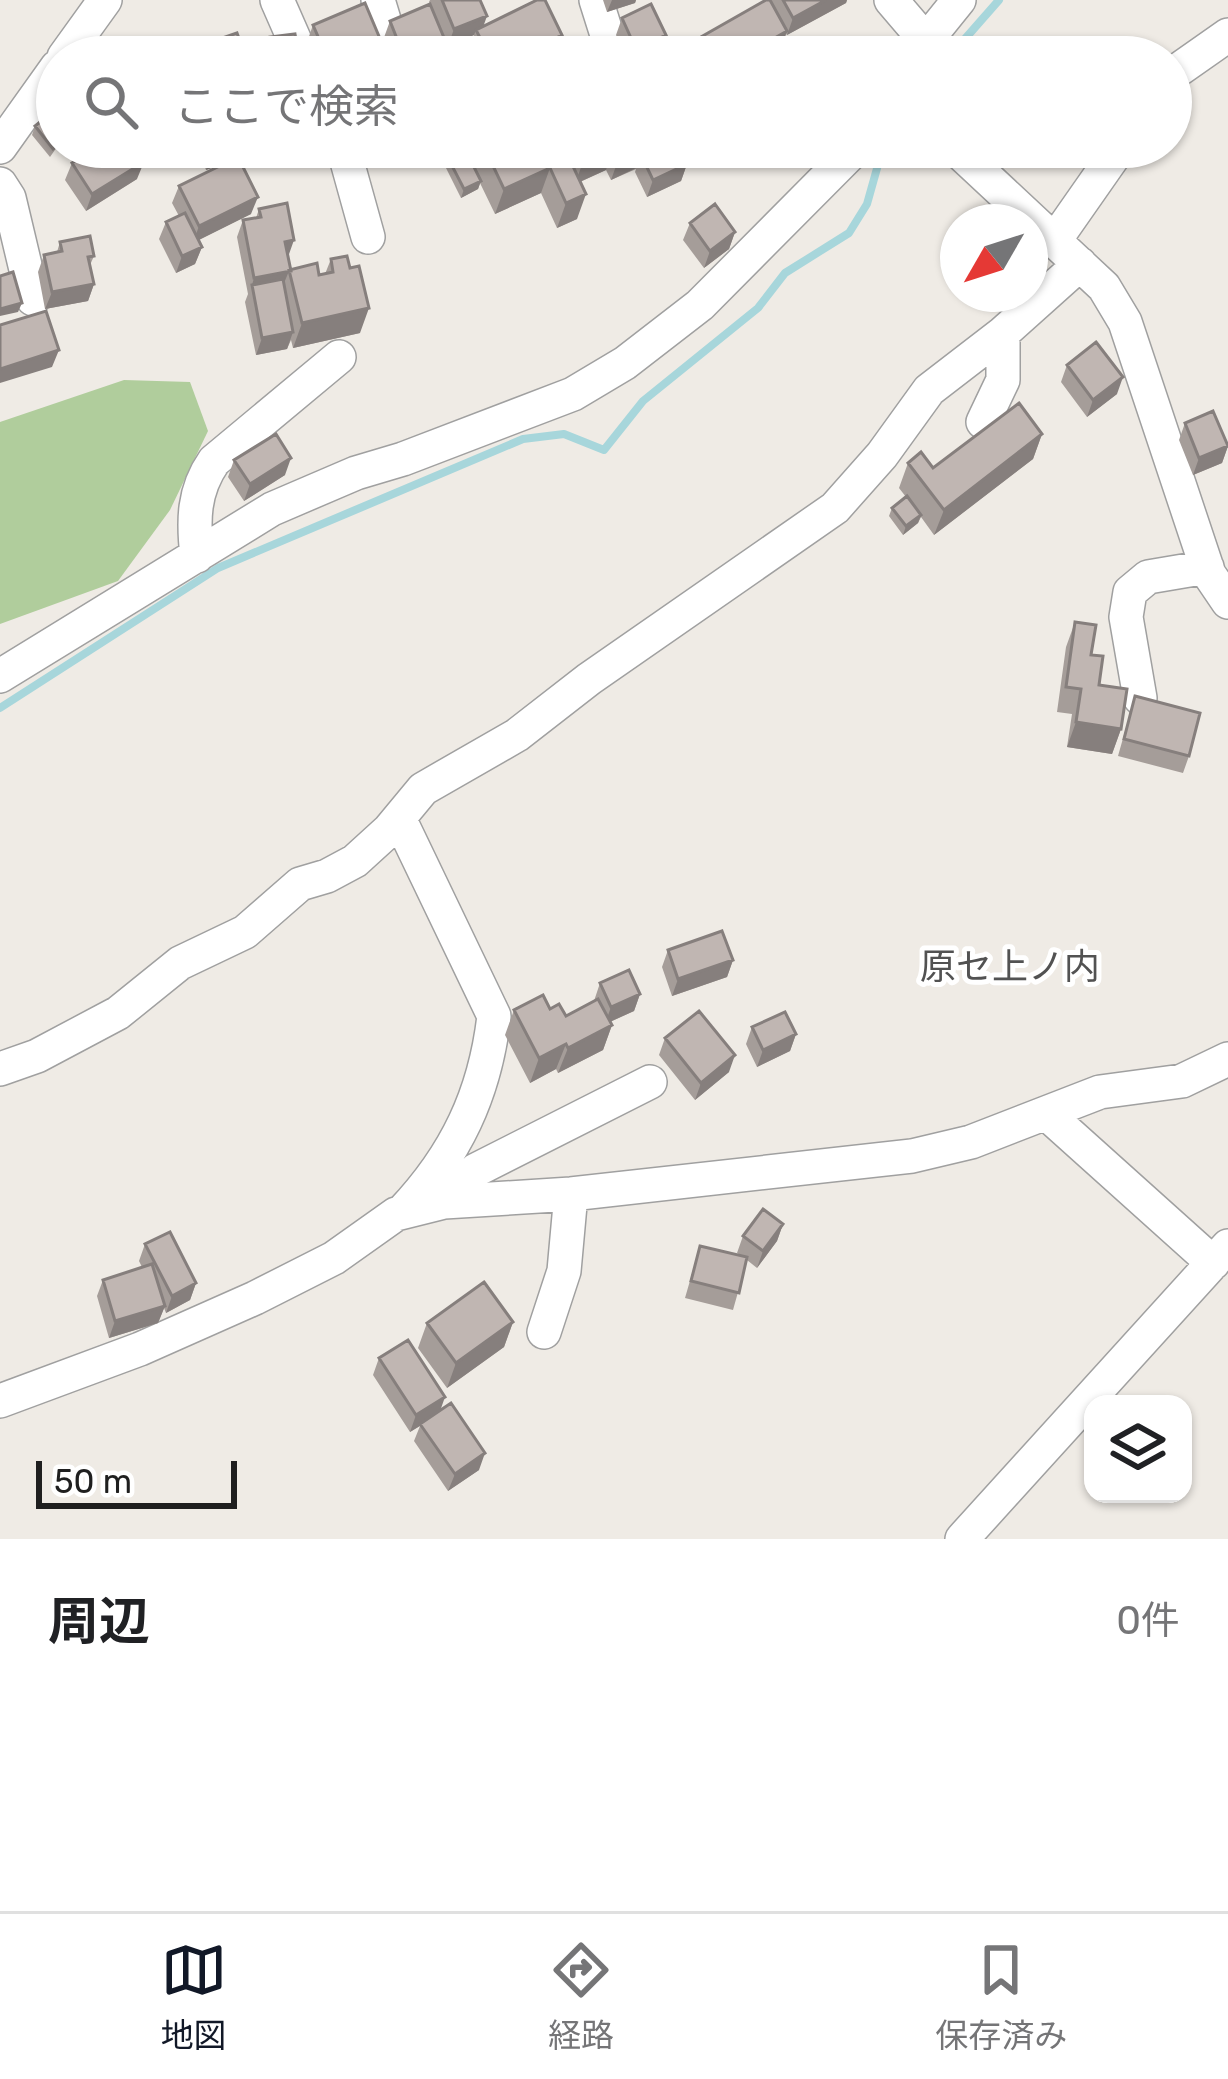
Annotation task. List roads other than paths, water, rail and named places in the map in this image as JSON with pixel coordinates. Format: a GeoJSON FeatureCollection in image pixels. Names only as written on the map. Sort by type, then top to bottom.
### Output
{"type":"FeatureCollection","features":[{"type":"Feature","properties":{"kind":"street"},"geometry":{"type":"LineString","coordinates":[[79,36],[105,0]]}},
{"type":"Feature","properties":{"kind":"street"},"geometry":{"type":"LineString","coordinates":[[277,0],[293,36]]}},
{"type":"Feature","properties":{"kind":"street"},"geometry":{"type":"LineString","coordinates":[[596,0],[607,36]]}},
{"type":"Feature","properties":{"kind":"street"},"geometry":{"type":"LineString","coordinates":[[892,0],[912,36]]}},
{"type":"Feature","properties":{"kind":"street"},"geometry":{"type":"LineString","coordinates":[[930,36],[959,0]]}},
{"type":"Feature","properties":{"kind":"street"},"geometry":{"type":"LineString","coordinates":[[1192,60],[1228,35]]}},
{"type":"Feature","properties":{"kind":"street"},"geometry":{"type":"LineString","coordinates":[[0,147],[36,96]]}},
{"type":"Feature","properties":{"kind":"street"},"geometry":{"type":"LineString","coordinates":[[349,168],[368,237]]}},
{"type":"Feature","properties":{"kind":"street"},"geometry":{"type":"LineString","coordinates":[[0,676],[272,509],[356,473],[573,394],[625,363],[700,305],[836,168]]}},
{"type":"Feature","properties":{"kind":"street"},"geometry":{"type":"LineString","coordinates":[[977,168],[1104,287],[1125,322],[1207,567],[1228,602]]}},
{"type":"Feature","properties":{"kind":"street"},"geometry":{"type":"LineString","coordinates":[[1055,240],[1105,168]]}},
{"type":"Feature","properties":{"kind":"street"},"geometry":{"type":"LineString","coordinates":[[0,184],[9,198],[33,298]]}},
{"type":"Feature","properties":{"kind":"street"},"geometry":{"type":"LineString","coordinates":[[0,1069],[37,1056],[118,1013],[180,963],[244,932],[300,884],[355,861],[423,788],[517,735],[589,679],[835,508],[882,455],[929,390],[1003,333],[1080,264]]}},
{"type":"Feature","properties":{"kind":"street"},"geometry":{"type":"LineString","coordinates":[[983,422],[1004,380],[1003,333]]}},
{"type":"Feature","properties":{"kind":"street"},"geometry":{"type":"LineString","coordinates":[[197,556],[196,503],[202,479],[214,461],[339,357]]}},
{"type":"Feature","properties":{"kind":"street"},"geometry":{"type":"LineString","coordinates":[[1140,698],[1126,617],[1130,592],[1148,577],[1207,567]]}},
{"type":"Feature","properties":{"kind":"street"},"geometry":{"type":"LineString","coordinates":[[0,1401],[140,1349],[334,1258],[401,1213],[436,1177],[460,1136],[491,1043],[494,1016],[399,818]]}},
{"type":"Feature","properties":{"kind":"street"},"geometry":{"type":"LineString","coordinates":[[401,1213],[444,1202],[572,1194],[912,1156],[971,1142],[1100,1092],[1182,1081],[1228,1059]]}},
{"type":"Feature","properties":{"kind":"street"},"geometry":{"type":"LineString","coordinates":[[444,1202],[476,1170],[650,1082]]}},
{"type":"Feature","properties":{"kind":"street"},"geometry":{"type":"LineString","coordinates":[[962,1539],[1221,1254],[1046,1113]]}},
{"type":"Feature","properties":{"kind":"street"},"geometry":{"type":"LineString","coordinates":[[544,1332],[564,1271],[572,1194]]}},
{"type":"Feature","properties":{"kind":"waterway"},"geometry":{"type":"LineString","coordinates":[[967,36],[999,0]]}},
{"type":"Feature","properties":{"kind":"waterway"},"geometry":{"type":"LineString","coordinates":[[0,708],[218,568],[523,439],[564,434],[604,450],[643,401],[758,308],[785,273],[849,233],[867,204],[877,168]]}},
{"type":"Feature","properties":{"kind":"district","name":"原セ上ノ内"},"geometry":{"type":"Point","coordinates":[1010,966]}}]}
